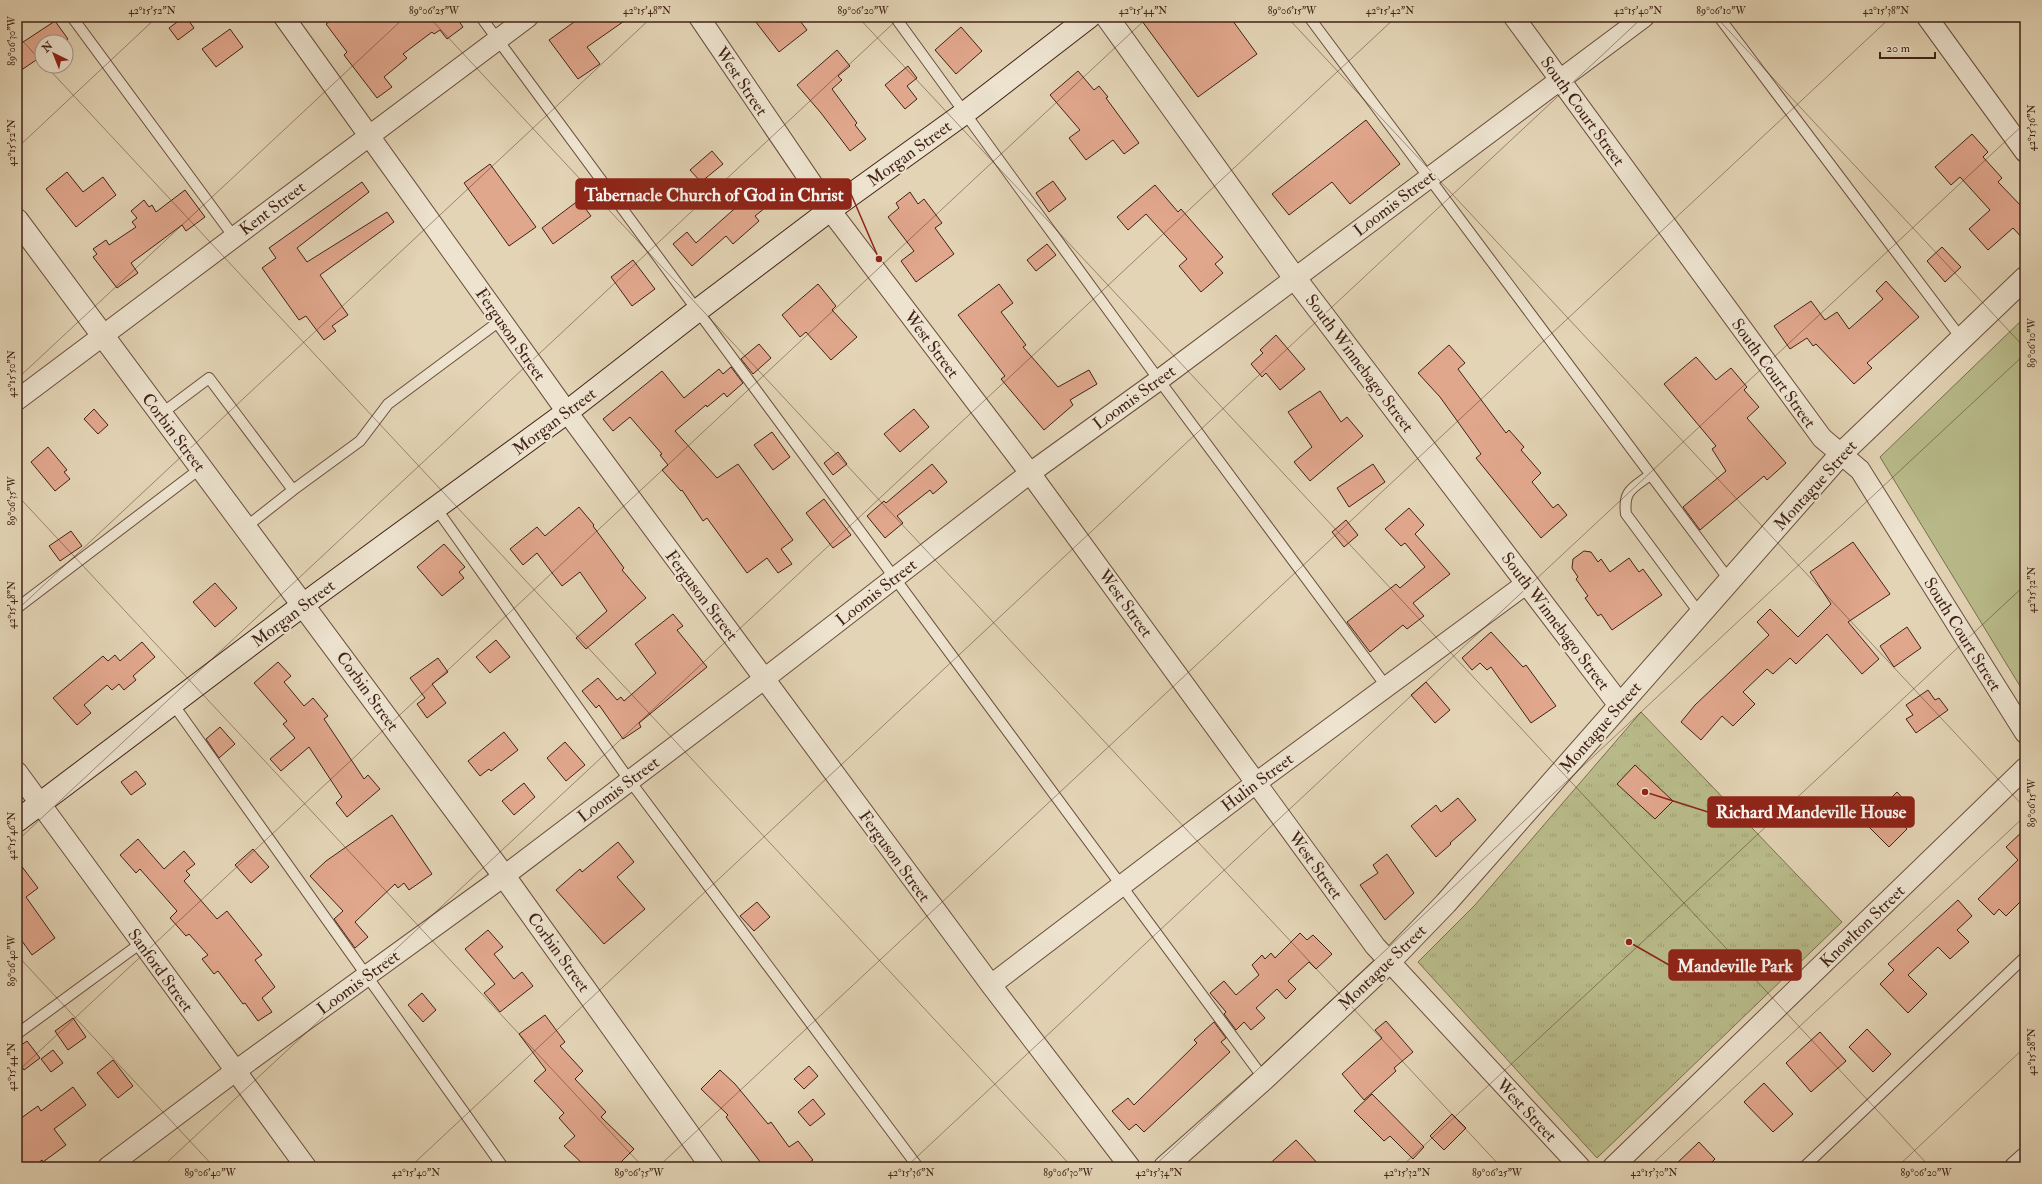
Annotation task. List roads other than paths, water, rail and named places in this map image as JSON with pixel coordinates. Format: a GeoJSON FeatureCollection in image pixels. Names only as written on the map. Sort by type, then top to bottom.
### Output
{"type":"FeatureCollection","features":[{"type":"Feature","properties":{"kind":"street","name":"Ferguson Street"},"geometry":{"type":"LineString","coordinates":[[284,17],[567,412],[991,985],[1130,1167]]}},
{"type":"Feature","properties":{"kind":"street","name":"Kent Street"},"geometry":{"type":"LineString","coordinates":[[17,400],[528,17]]}},
{"type":"Feature","properties":{"kind":"street","name":"West Street"},"geometry":{"type":"LineString","coordinates":[[699,17],[830,210],[1030,473],[1375,946],[1580,1167]]}},
{"type":"Feature","properties":{"kind":"street","name":"Morgan Street"},"geometry":{"type":"LineString","coordinates":[[17,821],[304,604],[567,412],[830,210],[966,112],[1089,17]]}},
{"type":"Feature","properties":{"kind":"street","name":"South Winnebago Street"},"geometry":{"type":"LineString","coordinates":[[1107,17],[1294,277],[1619,704]]}},
{"type":"Feature","properties":{"kind":"street","name":"South Court Street"},"geometry":{"type":"LineString","coordinates":[[1514,17],[1822,438],[1860,470],[2025,733]]}},
{"type":"Feature","properties":{"kind":"street","name":"Loomis Street"},"geometry":{"type":"LineString","coordinates":[[108,1167],[234,1072],[504,876],[764,679],[1030,473],[1159,380],[1294,277],[1644,17]]}},
{"type":"Feature","properties":{"kind":"street"},"geometry":{"type":"LineString","coordinates":[[1927,17],[2025,152]]}},
{"type":"Feature","properties":{"kind":"street","name":"Corbin Street"},"geometry":{"type":"LineString","coordinates":[[17,220],[304,604],[504,876],[712,1167]]}},
{"type":"Feature","properties":{"kind":"street","name":"Montague Street"},"geometry":{"type":"LineString","coordinates":[[1170,1165],[1264,1080],[1389,962],[1446,903],[1619,704],[1730,581],[1841,454],[2025,278]]}},
{"type":"Feature","properties":{"kind":"street","name":"Hulin Street"},"geometry":{"type":"LineString","coordinates":[[991,985],[1256,783],[1528,583]]}},
{"type":"Feature","properties":{"kind":"street","name":"Knowlton Street"},"geometry":{"type":"LineString","coordinates":[[1613,1167],[2025,768]]}},
{"type":"Feature","properties":{"kind":"street","name":"Sanford Street"},"geometry":{"type":"LineString","coordinates":[[17,772],[234,1072],[306,1167]]}},
{"type":"Feature","properties":{"kind":"street"},"geometry":{"type":"LineString","coordinates":[[2015,1167],[2025,1158]]}},
{"type":"Feature","properties":{"kind":"lane"},"geometry":{"type":"LineString","coordinates":[[72,17],[234,237]]}},
{"type":"Feature","properties":{"kind":"lane"},"geometry":{"type":"LineString","coordinates":[[481,17],[698,310],[1120,887],[1264,1080]]}},
{"type":"Feature","properties":{"kind":"lane"},"geometry":{"type":"LineString","coordinates":[[895,17],[966,112],[1159,380],[1386,686]]}},
{"type":"Feature","properties":{"kind":"lane"},"geometry":{"type":"LineString","coordinates":[[1309,17],[1427,178],[1730,581]]}},
{"type":"Feature","properties":{"kind":"lane"},"geometry":{"type":"LineString","coordinates":[[1719,17],[1961,338]]}},
{"type":"Feature","properties":{"kind":"lane"},"geometry":{"type":"LineString","coordinates":[[246,527],[293,490],[360,441],[388,404],[501,320]]}},
{"type":"Feature","properties":{"kind":"lane"},"geometry":{"type":"LineString","coordinates":[[161,414],[209,378],[293,490]]}},
{"type":"Feature","properties":{"kind":"lane"},"geometry":{"type":"LineString","coordinates":[[17,608],[201,468]]}},
{"type":"Feature","properties":{"kind":"lane"},"geometry":{"type":"LineString","coordinates":[[1650,475],[1628,491],[1625,501],[1626,514],[1700,614]]}},
{"type":"Feature","properties":{"kind":"lane"},"geometry":{"type":"LineString","coordinates":[[436,508],[630,780],[918,1167]]}},
{"type":"Feature","properties":{"kind":"lane"},"geometry":{"type":"LineString","coordinates":[[173,704],[503,1167]]}},
{"type":"Feature","properties":{"kind":"lane"},"geometry":{"type":"LineString","coordinates":[[17,1034],[140,943]]}},
{"type":"Feature","properties":{"kind":"lane"},"geometry":{"type":"LineString","coordinates":[[1804,1167],[2025,957]]}},
{"type":"Feature","properties":{"kind":"place","name":"Tabernacle Church of God in Christ"},"geometry":{"type":"Point","coordinates":[879,259]}},
{"type":"Feature","properties":{"kind":"place","name":"Richard Mandeville House"},"geometry":{"type":"Point","coordinates":[1645,792]}},
{"type":"Feature","properties":{"kind":"place","name":"Mandeville Park"},"geometry":{"type":"Point","coordinates":[1629,942]}}]}
